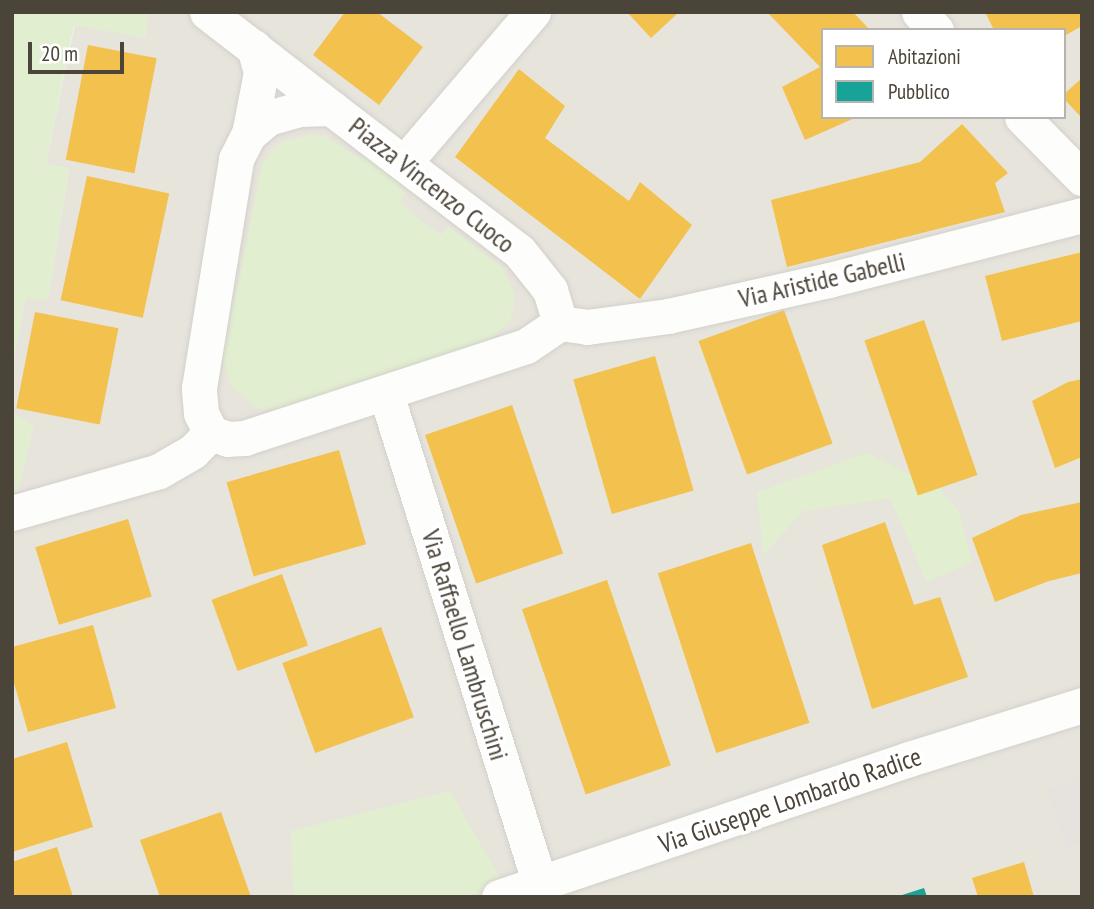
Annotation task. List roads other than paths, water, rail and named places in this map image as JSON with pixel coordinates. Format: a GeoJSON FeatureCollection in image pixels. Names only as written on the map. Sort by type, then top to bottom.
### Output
{"type":"FeatureCollection","features":[{"type":"Feature","properties":{"kind":"street"},"geometry":{"type":"LineString","coordinates":[[207,12],[331,108]]}},
{"type":"Feature","properties":{"kind":"street"},"geometry":{"type":"LineString","coordinates":[[404,163],[533,12]]}},
{"type":"Feature","properties":{"kind":"street"},"geometry":{"type":"LineString","coordinates":[[919,12],[934,28]]}},
{"type":"Feature","properties":{"kind":"street"},"geometry":{"type":"LineString","coordinates":[[254,47],[261,72],[249,134],[236,159],[199,388],[201,413],[211,433],[228,439],[245,438],[386,394],[526,346],[560,323]]}},
{"type":"Feature","properties":{"kind":"street","name":"Piazza Vincenzo Cuoco"},"geometry":{"type":"LineString","coordinates":[[249,134],[268,118],[300,108],[331,108],[519,251],[550,290],[560,323]]}},
{"type":"Feature","properties":{"kind":"street"},"geometry":{"type":"LineString","coordinates":[[1024,119],[1082,178]]}},
{"type":"Feature","properties":{"kind":"street","name":"Via Aristide Gabelli"},"geometry":{"type":"LineString","coordinates":[[560,323],[587,327],[668,316],[829,280],[1082,215]]}},
{"type":"Feature","properties":{"kind":"street","name":"Via Raffaello Lambruschini"},"geometry":{"type":"LineString","coordinates":[[386,394],[542,891]]}},
{"type":"Feature","properties":{"kind":"street"},"geometry":{"type":"LineString","coordinates":[[12,513],[159,471],[193,451],[211,433]]}},
{"type":"Feature","properties":{"kind":"street","name":"Via Giuseppe Lombardo Radice"},"geometry":{"type":"LineString","coordinates":[[499,897],[542,891],[909,758],[1082,705]]}}]}
